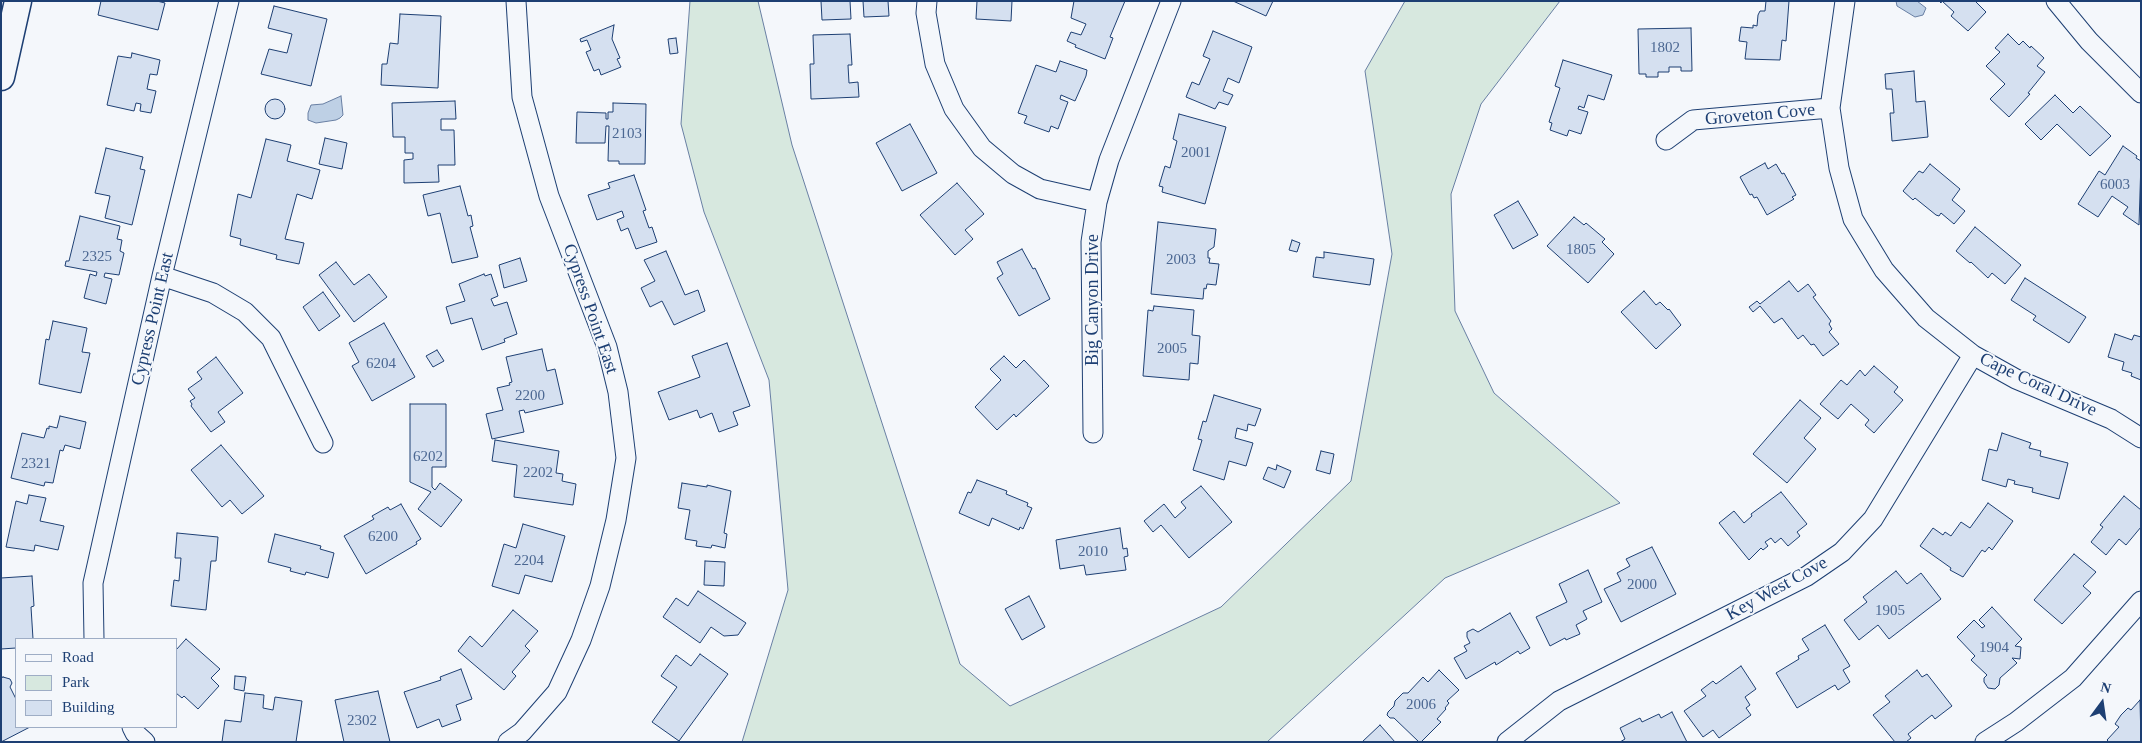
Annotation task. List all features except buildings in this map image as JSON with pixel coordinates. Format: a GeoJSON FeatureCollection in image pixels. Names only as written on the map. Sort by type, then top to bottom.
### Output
{"type":"FeatureCollection","features":[{"type":"Feature","properties":{"kind":"street"},"geometry":{"type":"LineString","coordinates":[[1,77],[18,1]]}},
{"type":"Feature","properties":{"kind":"street","name":"Cypress Point East"},"geometry":{"type":"LineString","coordinates":[[94,638],[93,583],[162,276],[229,1]]}},
{"type":"Feature","properties":{"kind":"street","name":"Cypress Point East"},"geometry":{"type":"LineString","coordinates":[[508,742],[522,732],[556,692],[581,640],[600,586],[616,520],[626,458],[618,392],[607,346],[549,196],[522,98],[516,1]]}},
{"type":"Feature","properties":{"kind":"street"},"geometry":{"type":"LineString","coordinates":[[927,1],[926,13],[936,64],[954,109],[982,148],[1013,174],[1040,189],[1097,202]]}},
{"type":"Feature","properties":{"kind":"street","name":"Big Canyon Drive"},"geometry":{"type":"LineString","coordinates":[[1093,433],[1091,242],[1097,202],[1109,160],[1172,1]]}},
{"type":"Feature","properties":{"kind":"street","name":"Cape Coral Drive"},"geometry":{"type":"LineString","coordinates":[[1845,1],[1830,108],[1839,168],[1853,219],[1884,270],[1926,318],[1973,355],[2016,379],[2111,419],[2141,438]]}},
{"type":"Feature","properties":{"kind":"street"},"geometry":{"type":"LineString","coordinates":[[2056,1],[2089,41],[2141,93]]}},
{"type":"Feature","properties":{"kind":"street","name":"Groveton Cove"},"geometry":{"type":"LineString","coordinates":[[1666,140],[1693,120],[1830,108]]}},
{"type":"Feature","properties":{"kind":"street"},"geometry":{"type":"LineString","coordinates":[[162,276],[212,293],[245,312],[251,318],[270,338],[323,443]]}},
{"type":"Feature","properties":{"kind":"street","name":"Key West Cove"},"geometry":{"type":"LineString","coordinates":[[1506,742],[1559,701],[1807,576],[1842,552],[1874,519],[1973,355]]}},
{"type":"Feature","properties":{"kind":"street"},"geometry":{"type":"LineString","coordinates":[[1985,742],[2016,722],[2073,678],[2141,601]]}},
{"type":"Feature","properties":{"kind":"street"},"geometry":{"type":"LineString","coordinates":[[132,728],[145,742]]}},
{"type":"Feature","properties":{"kind":"green space"},"geometry":{"type":"Polygon","coordinates":[[[690,1],[758,1],[792,145],[960,664],[1010,706],[1221,607],[1351,481],[1392,254],[1365,71],[1405,1],[1560,1],[1481,104],[1451,194],[1455,311],[1494,393],[1620,503],[1445,578],[1267,742],[742,742],[788,590],[769,380],[704,212],[681,124],[690,1]]]}},
{"type":"Feature","properties":{"kind":"water"},"geometry":{"type":"Polygon","coordinates":[[[1896,1],[1917,1],[1926,8],[1923,15],[1915,17],[1897,6],[1896,1]]]}},
{"type":"Feature","properties":{"kind":"water"},"geometry":{"type":"Polygon","coordinates":[[[341,96],[343,115],[340,118],[316,123],[308,120],[311,105],[323,104],[341,96]]]}}]}
